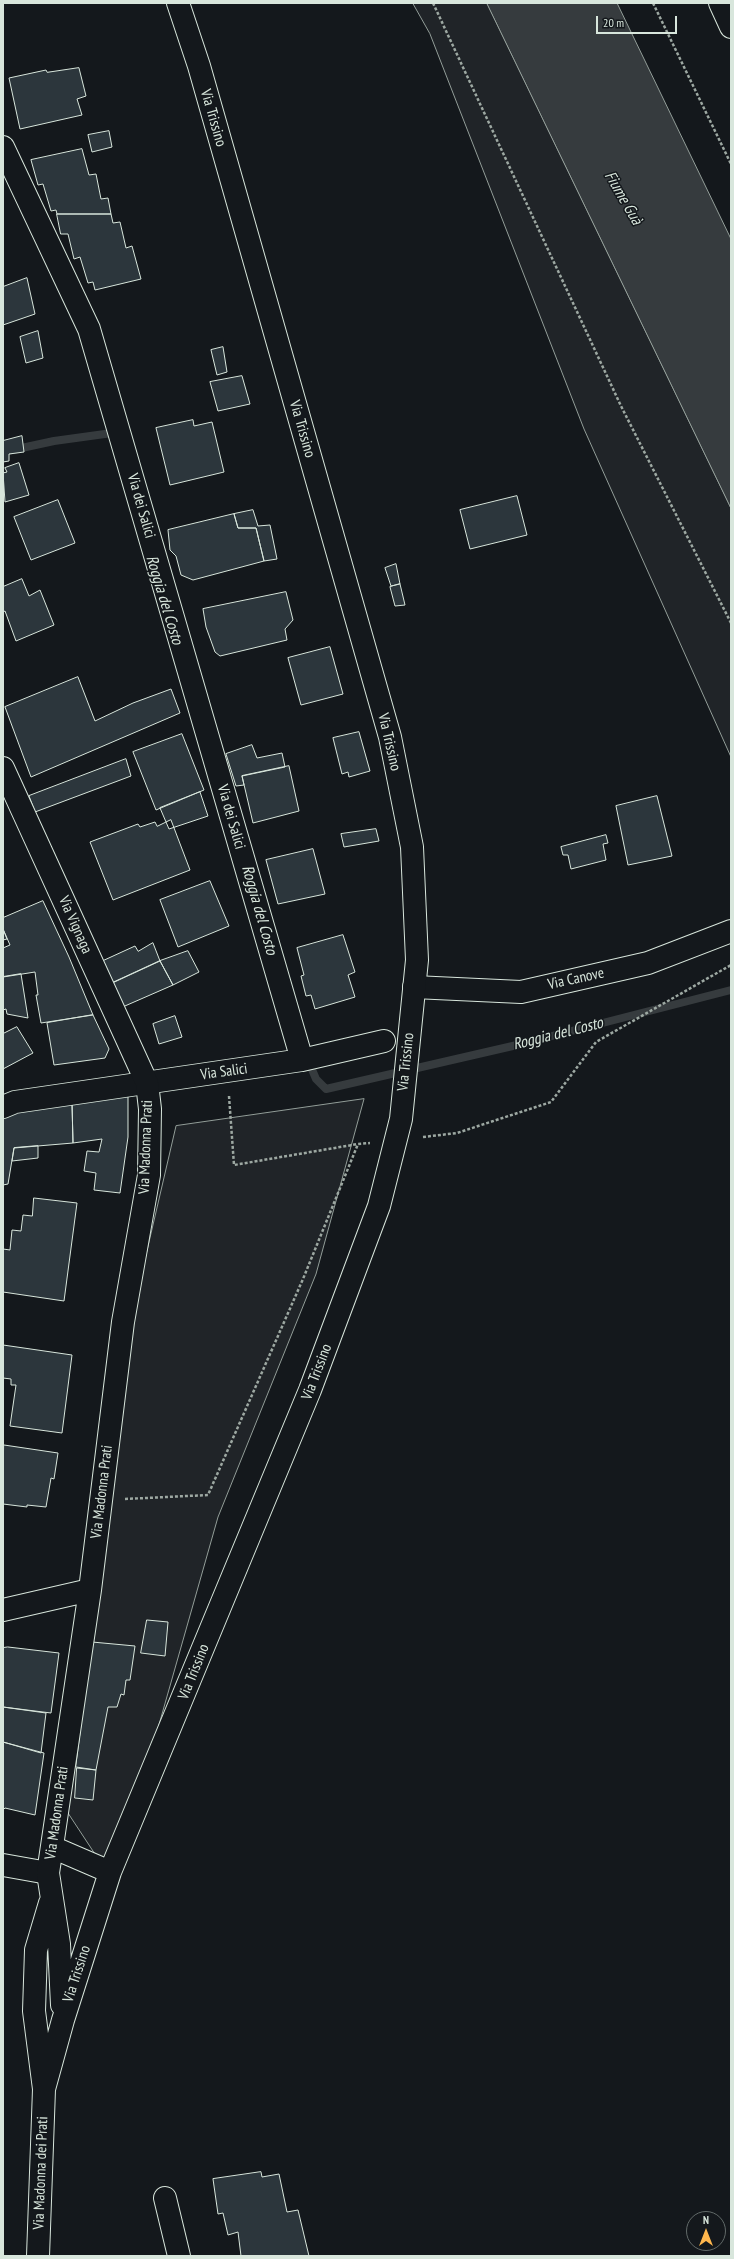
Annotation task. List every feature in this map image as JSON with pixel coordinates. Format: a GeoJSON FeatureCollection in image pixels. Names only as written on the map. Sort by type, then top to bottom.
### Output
{"type":"FeatureCollection","features":[{"type":"Feature","properties":{"kind":"street","name":"Via Trissino"},"geometry":{"type":"LineString","coordinates":[[44,2089],[63,2020],[110,1872],[310,1390],[379,1206],[401,1119],[417,960],[412,847],[390,737],[199,66],[178,3]]}},
{"type":"Feature","properties":{"kind":"street"},"geometry":{"type":"LineString","coordinates":[[720,3],[731,27]]}},
{"type":"Feature","properties":{"kind":"street","name":"Via dei Salici"},"geometry":{"type":"LineString","coordinates":[[3,147],[89,329],[302,1060]]}},
{"type":"Feature","properties":{"kind":"street","name":"Via Vignaga"},"geometry":{"type":"LineString","coordinates":[[3,768],[146,1083]]}},
{"type":"Feature","properties":{"kind":"street","name":"Via Canove"},"geometry":{"type":"LineString","coordinates":[[414,987],[520,992],[648,963],[731,932]]}},
{"type":"Feature","properties":{"kind":"street","name":"Via Salici"},"geometry":{"type":"LineString","coordinates":[[3,1108],[15,1102],[302,1060],[384,1041]]}},
{"type":"Feature","properties":{"kind":"street","name":"Via Madonna Prati"},"geometry":{"type":"LineString","coordinates":[[63,2020],[59,1944],[48,1873],[90,1590],[124,1322],[149,1175],[150,1109],[146,1083]]}},
{"type":"Feature","properties":{"kind":"street"},"geometry":{"type":"LineString","coordinates":[[3,1610],[90,1590]]}},
{"type":"Feature","properties":{"kind":"street"},"geometry":{"type":"LineString","coordinates":[[52,1847],[110,1872]]}},
{"type":"Feature","properties":{"kind":"street"},"geometry":{"type":"LineString","coordinates":[[3,1865],[48,1873]]}},
{"type":"Feature","properties":{"kind":"street"},"geometry":{"type":"LineString","coordinates":[[44,2089],[34,2011],[35,1972],[36,1950],[51,1900]]}},
{"type":"Feature","properties":{"kind":"street","name":"Via Madonna dei Prati"},"geometry":{"type":"LineString","coordinates":[[38,2256],[44,2089]]}},
{"type":"Feature","properties":{"kind":"street"},"geometry":{"type":"LineString","coordinates":[[166,2198],[179,2256]]}},
{"type":"Feature","properties":{"kind":"path"},"geometry":{"type":"LineString","coordinates":[[433,3],[621,406],[731,623]]}},
{"type":"Feature","properties":{"kind":"path"},"geometry":{"type":"LineString","coordinates":[[653,3],[731,164]]}},
{"type":"Feature","properties":{"kind":"path"},"geometry":{"type":"LineString","coordinates":[[420,1137],[457,1132],[551,1102],[596,1042],[731,965]]}},
{"type":"Feature","properties":{"kind":"path"},"geometry":{"type":"LineString","coordinates":[[227,1071],[234,1165],[370,1143]]}},
{"type":"Feature","properties":{"kind":"path"},"geometry":{"type":"LineString","coordinates":[[101,1500],[208,1495],[303,1279],[358,1144]]}},
{"type":"Feature","properties":{"kind":"shaded area"},"geometry":{"type":"Polygon","coordinates":[[[413,3],[487,3],[731,508],[731,757],[584,429],[430,34],[413,3]]]}},
{"type":"Feature","properties":{"kind":"shaded area"},"geometry":{"type":"Polygon","coordinates":[[[364,1099],[316,1274],[218,1517],[114,1883],[66,1810],[139,1285],[176,1126],[364,1099]]]}},
{"type":"Feature","properties":{"kind":"water","name":"Fiume Guà"},"geometry":{"type":"Polygon","coordinates":[[[487,3],[617,3],[731,239],[731,508],[487,3]]]}},
{"type":"Feature","properties":{"kind":"building"},"geometry":{"type":"Polygon","coordinates":[[[79,68],[86,96],[77,99],[82,115],[20,129],[9,78],[46,70],[47,72],[79,68]]]}},
{"type":"Feature","properties":{"kind":"building"},"geometry":{"type":"Polygon","coordinates":[[[109,131],[112,147],[92,152],[88,135],[109,131]]]}},
{"type":"Feature","properties":{"kind":"building"},"geometry":{"type":"Polygon","coordinates":[[[82,149],[89,175],[96,174],[101,199],[108,198],[111,214],[57,214],[56,210],[51,211],[43,184],[38,185],[31,160],[82,149]]]}},
{"type":"Feature","properties":{"kind":"building"},"geometry":{"type":"Polygon","coordinates":[[[57,214],[111,214],[113,223],[120,222],[126,248],[132,246],[141,279],[95,290],[93,282],[88,283],[80,257],[74,259],[68,234],[61,234],[57,214]]]}},
{"type":"Feature","properties":{"kind":"building"},"geometry":{"type":"Polygon","coordinates":[[[27,278],[35,314],[3,325],[3,287],[27,278]]]}},
{"type":"Feature","properties":{"kind":"building"},"geometry":{"type":"Polygon","coordinates":[[[38,331],[43,358],[26,363],[20,337],[38,331]]]}},
{"type":"Feature","properties":{"kind":"building"},"geometry":{"type":"Polygon","coordinates":[[[223,347],[227,372],[217,375],[211,350],[223,347]]]}},
{"type":"Feature","properties":{"kind":"building"},"geometry":{"type":"Polygon","coordinates":[[[242,376],[250,404],[218,411],[210,382],[242,376]]]}},
{"type":"Feature","properties":{"kind":"building"},"geometry":{"type":"Polygon","coordinates":[[[193,420],[194,426],[212,422],[224,472],[170,485],[156,428],[193,420]]]}},
{"type":"Feature","properties":{"kind":"building"},"geometry":{"type":"Polygon","coordinates":[[[22,436],[24,452],[9,454],[9,461],[3,462],[3,441],[22,436]]]}},
{"type":"Feature","properties":{"kind":"building"},"geometry":{"type":"Polygon","coordinates":[[[19,463],[29,495],[5,502],[3,473],[7,472],[5,468],[19,463]]]}},
{"type":"Feature","properties":{"kind":"building"},"geometry":{"type":"Polygon","coordinates":[[[517,496],[527,535],[470,549],[460,510],[517,496]]]}},
{"type":"Feature","properties":{"kind":"building"},"geometry":{"type":"Polygon","coordinates":[[[58,500],[75,543],[31,560],[14,517],[58,500]]]}},
{"type":"Feature","properties":{"kind":"building"},"geometry":{"type":"Polygon","coordinates":[[[253,510],[258,526],[270,525],[277,559],[264,561],[256,528],[238,528],[234,514],[253,510]]]}},
{"type":"Feature","properties":{"kind":"building"},"geometry":{"type":"Polygon","coordinates":[[[234,514],[238,528],[256,528],[264,561],[193,580],[181,575],[176,556],[170,550],[168,530],[234,514]]]}},
{"type":"Feature","properties":{"kind":"building"},"geometry":{"type":"Polygon","coordinates":[[[396,564],[400,584],[391,586],[385,568],[396,564]]]}},
{"type":"Feature","properties":{"kind":"building"},"geometry":{"type":"Polygon","coordinates":[[[22,579],[29,596],[40,590],[54,625],[16,641],[5,611],[3,612],[3,587],[22,579]]]}},
{"type":"Feature","properties":{"kind":"building"},"geometry":{"type":"Polygon","coordinates":[[[400,584],[405,605],[395,606],[390,587],[400,584]]]}},
{"type":"Feature","properties":{"kind":"building"},"geometry":{"type":"Polygon","coordinates":[[[286,592],[293,620],[285,629],[287,640],[220,656],[215,652],[206,627],[203,609],[286,592]]]}},
{"type":"Feature","properties":{"kind":"building"},"geometry":{"type":"Polygon","coordinates":[[[330,647],[343,694],[301,705],[288,658],[330,647]]]}},
{"type":"Feature","properties":{"kind":"building"},"geometry":{"type":"Polygon","coordinates":[[[78,677],[95,721],[133,703],[171,689],[180,713],[31,777],[5,707],[78,677]]]}},
{"type":"Feature","properties":{"kind":"building"},"geometry":{"type":"Polygon","coordinates":[[[359,732],[370,771],[349,777],[348,772],[342,774],[333,738],[359,732]]]}},
{"type":"Feature","properties":{"kind":"building"},"geometry":{"type":"Polygon","coordinates":[[[182,734],[204,790],[156,810],[133,752],[182,734]]]}},
{"type":"Feature","properties":{"kind":"building"},"geometry":{"type":"Polygon","coordinates":[[[252,745],[257,758],[282,753],[285,767],[242,776],[244,785],[236,786],[226,754],[252,745]]]}},
{"type":"Feature","properties":{"kind":"building"},"geometry":{"type":"Polygon","coordinates":[[[126,759],[131,776],[35,812],[29,796],[126,759]]]}},
{"type":"Feature","properties":{"kind":"building"},"geometry":{"type":"Polygon","coordinates":[[[289,766],[299,811],[253,823],[242,776],[289,766]]]}},
{"type":"Feature","properties":{"kind":"building"},"geometry":{"type":"Polygon","coordinates":[[[200,792],[208,816],[169,829],[160,808],[200,792]]]}},
{"type":"Feature","properties":{"kind":"building"},"geometry":{"type":"Polygon","coordinates":[[[657,796],[672,856],[628,865],[616,806],[657,796]]]}},
{"type":"Feature","properties":{"kind":"building"},"geometry":{"type":"Polygon","coordinates":[[[171,820],[190,870],[113,900],[90,842],[138,824],[140,827],[155,822],[157,826],[171,820]]]}},
{"type":"Feature","properties":{"kind":"building"},"geometry":{"type":"Polygon","coordinates":[[[376,829],[379,841],[344,847],[341,834],[376,829]]]}},
{"type":"Feature","properties":{"kind":"building"},"geometry":{"type":"Polygon","coordinates":[[[606,835],[608,843],[603,844],[606,860],[571,869],[568,855],[563,855],[561,847],[606,835]]]}},
{"type":"Feature","properties":{"kind":"building"},"geometry":{"type":"Polygon","coordinates":[[[313,849],[325,894],[278,904],[266,860],[313,849]]]}},
{"type":"Feature","properties":{"kind":"building"},"geometry":{"type":"Polygon","coordinates":[[[210,881],[229,926],[178,947],[160,900],[210,881]]]}},
{"type":"Feature","properties":{"kind":"building"},"geometry":{"type":"Polygon","coordinates":[[[43,901],[69,957],[93,1015],[41,1023],[36,995],[38,995],[35,972],[3,977],[3,948],[10,945],[3,929],[3,918],[43,901]]]}},
{"type":"Feature","properties":{"kind":"building"},"geometry":{"type":"Polygon","coordinates":[[[3,929],[7,939],[3,940],[3,929]]]}},
{"type":"Feature","properties":{"kind":"building"},"geometry":{"type":"Polygon","coordinates":[[[343,935],[355,972],[348,975],[355,997],[315,1009],[311,995],[306,996],[301,976],[304,975],[297,948],[343,935]]]}},
{"type":"Feature","properties":{"kind":"building"},"geometry":{"type":"Polygon","coordinates":[[[153,943],[160,961],[108,985],[100,962],[135,946],[138,951],[153,943]]]}},
{"type":"Feature","properties":{"kind":"building"},"geometry":{"type":"Polygon","coordinates":[[[188,951],[199,972],[173,985],[160,961],[188,951]]]}},
{"type":"Feature","properties":{"kind":"building"},"geometry":{"type":"Polygon","coordinates":[[[160,961],[173,985],[118,1009],[108,985],[160,961]]]}},
{"type":"Feature","properties":{"kind":"building"},"geometry":{"type":"Polygon","coordinates":[[[21,974],[28,1018],[7,1014],[6,1009],[3,1010],[3,977],[21,974]]]}},
{"type":"Feature","properties":{"kind":"building"},"geometry":{"type":"Polygon","coordinates":[[[93,1015],[109,1049],[105,1058],[54,1065],[47,1023],[93,1015]]]}},
{"type":"Feature","properties":{"kind":"building"},"geometry":{"type":"Polygon","coordinates":[[[175,1016],[182,1037],[159,1044],[153,1024],[175,1016]]]}},
{"type":"Feature","properties":{"kind":"building"},"geometry":{"type":"Polygon","coordinates":[[[17,1027],[33,1053],[3,1069],[3,1034],[17,1027]]]}},
{"type":"Feature","properties":{"kind":"building"},"geometry":{"type":"Polygon","coordinates":[[[128,1096],[128,1137],[120,1193],[94,1190],[96,1173],[84,1171],[87,1151],[99,1152],[102,1139],[73,1143],[72,1103],[128,1096]]]}},
{"type":"Feature","properties":{"kind":"building"},"geometry":{"type":"Polygon","coordinates":[[[72,1103],[73,1143],[14,1148],[8,1184],[3,1185],[3,1113],[72,1103]]]}},
{"type":"Feature","properties":{"kind":"building"},"geometry":{"type":"Polygon","coordinates":[[[38,1146],[38,1158],[12,1161],[14,1148],[38,1146]]]}},
{"type":"Feature","properties":{"kind":"building"},"geometry":{"type":"Polygon","coordinates":[[[34,1198],[77,1203],[64,1301],[3,1292],[3,1249],[10,1250],[12,1230],[21,1231],[23,1215],[32,1216],[34,1198]]]}},
{"type":"Feature","properties":{"kind":"building"},"geometry":{"type":"Polygon","coordinates":[[[3,1345],[72,1355],[62,1433],[10,1426],[16,1385],[11,1385],[11,1379],[3,1378],[3,1345]]]}},
{"type":"Feature","properties":{"kind":"building"},"geometry":{"type":"Polygon","coordinates":[[[4,1445],[58,1453],[54,1479],[51,1478],[46,1507],[27,1505],[27,1507],[3,1504],[4,1445]]]}},
{"type":"Feature","properties":{"kind":"building"},"geometry":{"type":"Polygon","coordinates":[[[147,1620],[168,1622],[165,1656],[141,1653],[147,1620]]]}},
{"type":"Feature","properties":{"kind":"building"},"geometry":{"type":"Polygon","coordinates":[[[92,1642],[135,1646],[130,1680],[126,1680],[124,1695],[121,1694],[117,1707],[108,1707],[96,1770],[76,1767],[92,1642]]]}},
{"type":"Feature","properties":{"kind":"building"},"geometry":{"type":"Polygon","coordinates":[[[8,1647],[59,1653],[51,1713],[3,1707],[3,1648],[8,1647]]]}},
{"type":"Feature","properties":{"kind":"building"},"geometry":{"type":"Polygon","coordinates":[[[3,1707],[46,1713],[41,1753],[3,1742],[3,1707]]]}},
{"type":"Feature","properties":{"kind":"building"},"geometry":{"type":"Polygon","coordinates":[[[3,1742],[44,1753],[35,1815],[5,1808],[3,1810],[3,1742]]]}},
{"type":"Feature","properties":{"kind":"building"},"geometry":{"type":"Polygon","coordinates":[[[77,1768],[96,1770],[93,1800],[75,1798],[77,1768]]]}},
{"type":"Feature","properties":{"kind":"building"},"geometry":{"type":"Polygon","coordinates":[[[261,2172],[262,2177],[279,2174],[287,2212],[298,2210],[309,2256],[241,2256],[238,2232],[228,2235],[223,2213],[218,2214],[213,2179],[261,2172]]]}},
{"type":"Feature","properties":{"kind":"waterway","name":"Roggia del Costo"},"geometry":{"type":"LineString","coordinates":[[3,452],[54,441],[112,433],[114,438]]}},
{"type":"Feature","properties":{"kind":"waterway","name":"Roggia del Costo"},"geometry":{"type":"LineString","coordinates":[[308,1060],[316,1079],[326,1089],[517,1045],[731,990]]}}]}
